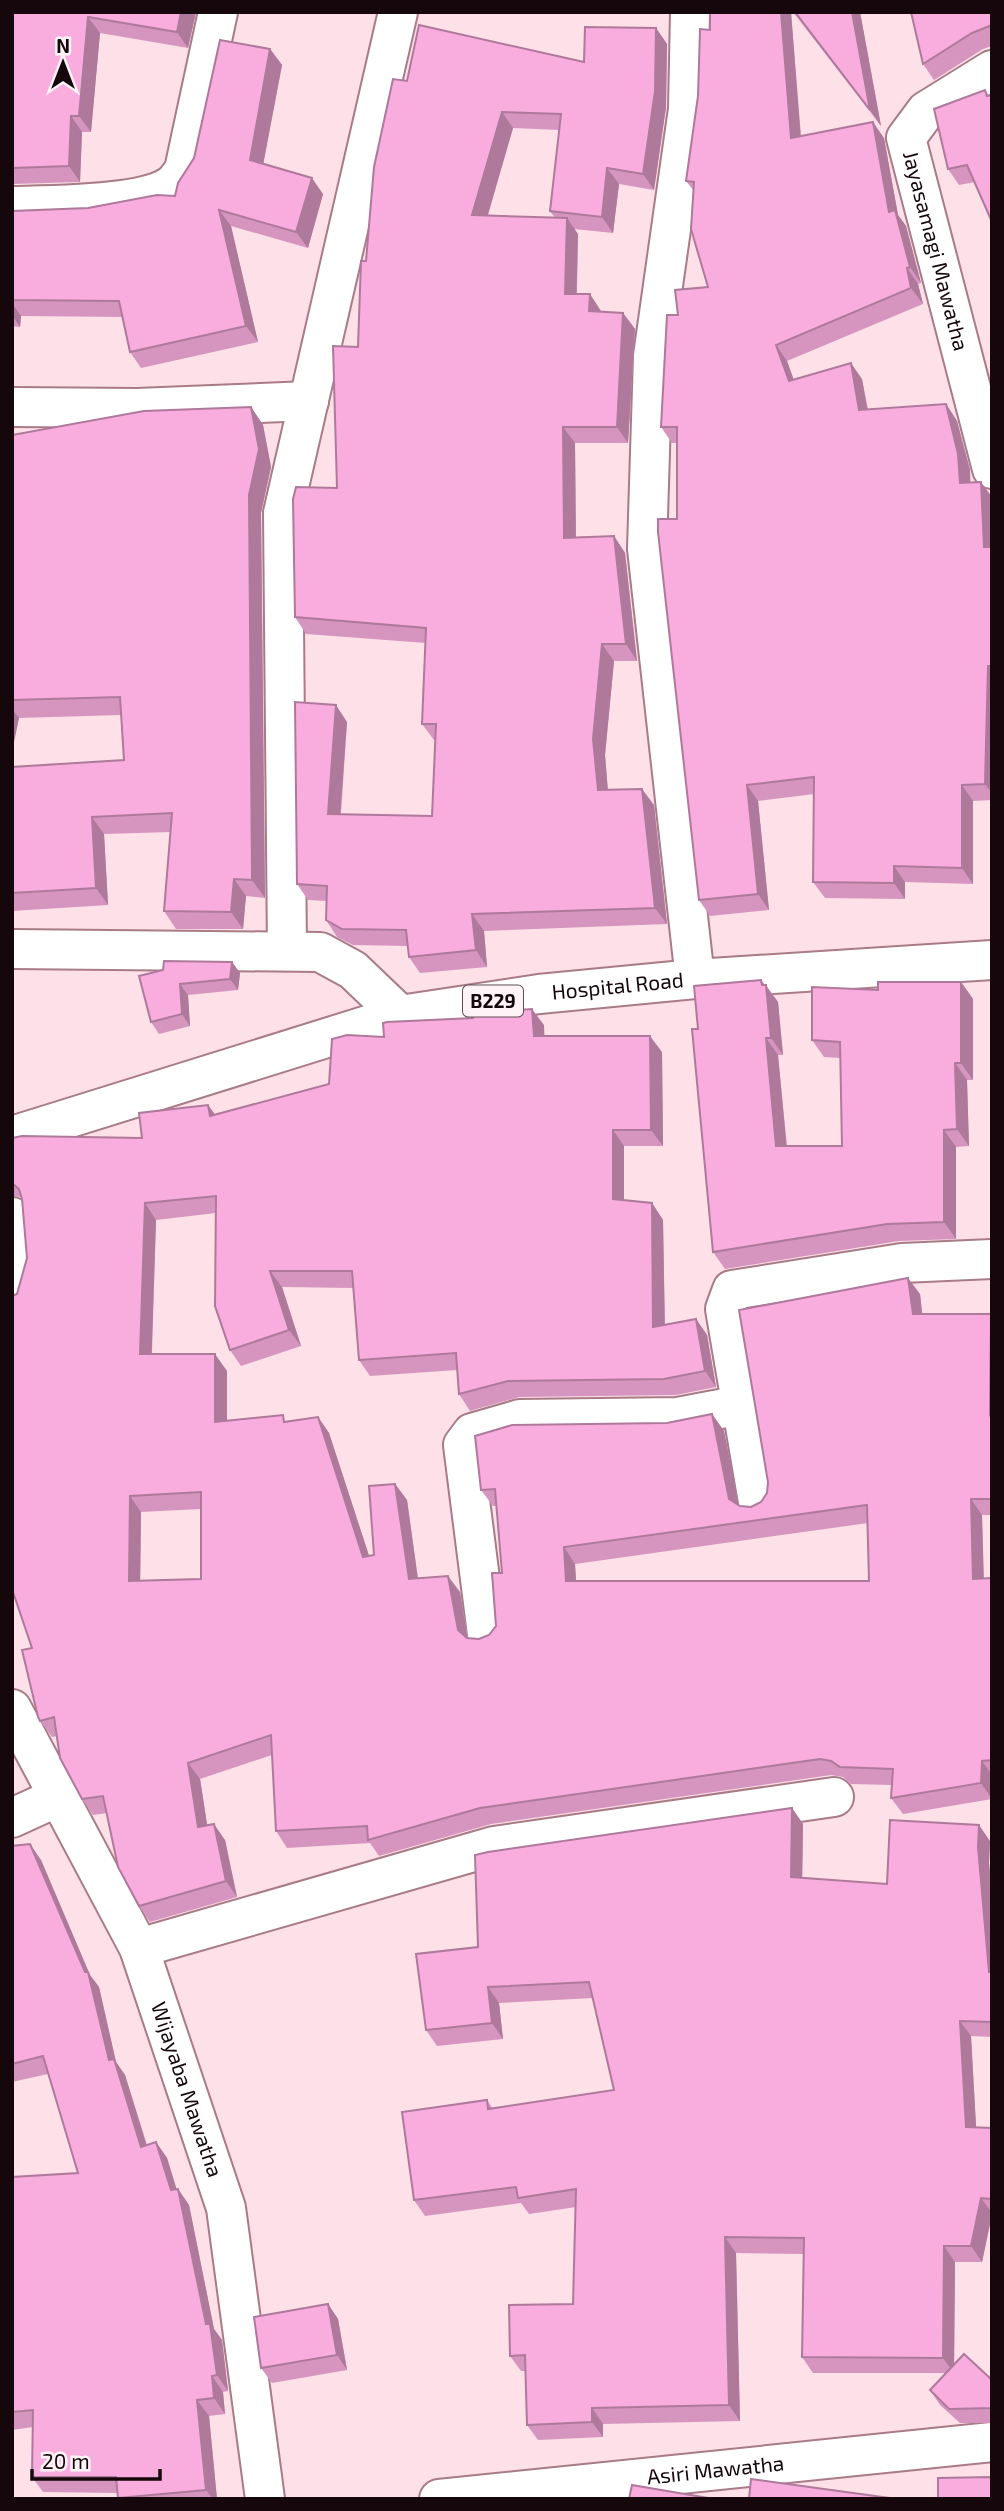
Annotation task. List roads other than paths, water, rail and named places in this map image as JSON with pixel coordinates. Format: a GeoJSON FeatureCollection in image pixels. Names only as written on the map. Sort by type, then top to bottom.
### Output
{"type":"FeatureCollection","features":[{"type":"Feature","properties":{"kind":"street"},"geometry":{"type":"LineString","coordinates":[[12,206],[108,201],[142,195],[174,183],[184,170],[218,12]]}},
{"type":"Feature","properties":{"kind":"street"},"geometry":{"type":"LineString","coordinates":[[286,951],[283,513],[398,12]]}},
{"type":"Feature","properties":{"kind":"street"},"geometry":{"type":"LineString","coordinates":[[690,12],[688,109],[653,356],[647,549],[695,979]]}},
{"type":"Feature","properties":{"kind":"street","name":"Jayasamagi Mawatha"},"geometry":{"type":"LineString","coordinates":[[992,70],[926,111],[906,138],[992,469]]}},
{"type":"Feature","properties":{"kind":"street"},"geometry":{"type":"LineString","coordinates":[[12,407],[136,408],[309,401]]}},
{"type":"Feature","properties":{"kind":"street"},"geometry":{"type":"LineString","coordinates":[[12,949],[320,952],[354,970],[400,1015]]}},
{"type":"Feature","properties":{"kind":"street","name":"Hospital Road"},"geometry":{"type":"LineString","coordinates":[[12,1136],[400,1015],[539,993],[695,979],[992,960]]}},
{"type":"Feature","properties":{"kind":"street"},"geometry":{"type":"LineString","coordinates":[[12,1217],[17,1270],[12,1294]]}},
{"type":"Feature","properties":{"kind":"street"},"geometry":{"type":"LineString","coordinates":[[758,1502],[725,1308],[732,1290],[902,1263],[992,1259]]}},
{"type":"Feature","properties":{"kind":"street"},"geometry":{"type":"LineString","coordinates":[[486,1634],[463,1445],[472,1433],[520,1419],[678,1417],[741,1405]]}},
{"type":"Feature","properties":{"kind":"street","name":"Wijayaba Mawatha"},"geometry":{"type":"LineString","coordinates":[[12,1709],[61,1796],[139,1948],[226,2208],[265,2499]]}},
{"type":"Feature","properties":{"kind":"street"},"geometry":{"type":"LineString","coordinates":[[12,1818],[61,1796]]}},
{"type":"Feature","properties":{"kind":"street"},"geometry":{"type":"LineString","coordinates":[[139,1948],[494,1846],[834,1797]]}},
{"type":"Feature","properties":{"kind":"street","name":"Asiri Mawatha"},"geometry":{"type":"LineString","coordinates":[[439,2499],[761,2482],[992,2442]]}}]}
